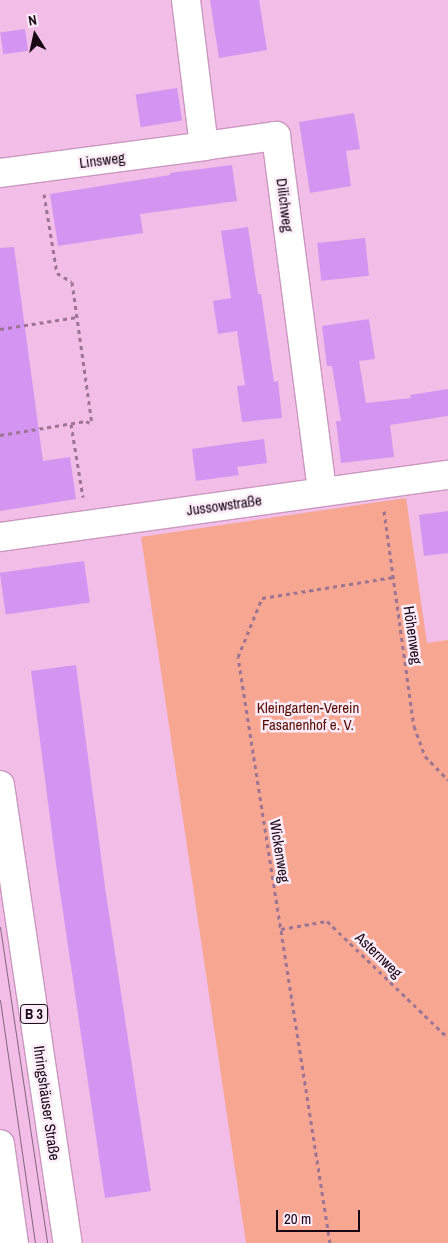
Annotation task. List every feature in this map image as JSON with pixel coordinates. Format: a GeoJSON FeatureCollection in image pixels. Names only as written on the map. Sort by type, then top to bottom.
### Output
{"type":"FeatureCollection","features":[{"type":"Feature","properties":{"kind":"street"},"geometry":{"type":"LineString","coordinates":[[186,0],[204,146]]}},
{"type":"Feature","properties":{"kind":"street","name":"Dilichweg"},"geometry":{"type":"LineString","coordinates":[[204,146],[276,136],[322,491]]}},
{"type":"Feature","properties":{"kind":"street","name":"Linsweg"},"geometry":{"type":"LineString","coordinates":[[0,173],[204,146]]}},
{"type":"Feature","properties":{"kind":"street","name":"Jussowstraße"},"geometry":{"type":"LineString","coordinates":[[0,537],[448,475]]}},
{"type":"Feature","properties":{"kind":"street","name":"Ihringshäuser Straße"},"geometry":{"type":"LineString","coordinates":[[0,785],[68,1243]]}},
{"type":"Feature","properties":{"kind":"street"},"geometry":{"type":"LineString","coordinates":[[0,1144],[14,1243]]}},
{"type":"Feature","properties":{"kind":"path"},"geometry":{"type":"LineString","coordinates":[[0,435],[86,421],[92,424],[72,282],[57,273],[44,194],[35,196]]}},
{"type":"Feature","properties":{"kind":"path"},"geometry":{"type":"LineString","coordinates":[[0,329],[77,317]]}},
{"type":"Feature","properties":{"kind":"path"},"geometry":{"type":"LineString","coordinates":[[71,424],[87,525]]}},
{"type":"Feature","properties":{"kind":"path","name":"Höhenweg"},"geometry":{"type":"LineString","coordinates":[[380,484],[414,726],[425,756],[448,780]]}},
{"type":"Feature","properties":{"kind":"path","name":"Wickenweg"},"geometry":{"type":"LineString","coordinates":[[330,1243],[238,657],[262,598],[394,577]]}},
{"type":"Feature","properties":{"kind":"path","name":"Asternweg"},"geometry":{"type":"LineString","coordinates":[[281,929],[327,921],[448,1038]]}},
{"type":"Feature","properties":{"kind":"green space","name":"Kleingarten-Verein Fasanenhof e. V."},"geometry":{"type":"Polygon","coordinates":[[[406,498],[427,643],[448,640],[448,1243],[246,1243],[141,537],[406,498]]]}},
{"type":"Feature","properties":{"kind":"building"},"geometry":{"type":"Polygon","coordinates":[[[210,0],[259,0],[267,50],[219,58],[210,0]]]}},
{"type":"Feature","properties":{"kind":"building"},"geometry":{"type":"Polygon","coordinates":[[[25,29],[28,51],[3,54],[0,32],[25,29]]]}},
{"type":"Feature","properties":{"kind":"building"},"geometry":{"type":"Polygon","coordinates":[[[177,88],[182,121],[141,127],[136,95],[177,88]]]}},
{"type":"Feature","properties":{"kind":"building"},"geometry":{"type":"Polygon","coordinates":[[[354,113],[360,149],[346,151],[351,186],[310,193],[299,122],[354,113]]]}},
{"type":"Feature","properties":{"kind":"building"},"geometry":{"type":"Polygon","coordinates":[[[232,165],[237,201],[140,214],[143,233],[58,246],[50,194],[170,175],[170,173],[232,165]]]}},
{"type":"Feature","properties":{"kind":"building"},"geometry":{"type":"Polygon","coordinates":[[[248,227],[258,294],[261,294],[274,382],[278,381],[282,418],[242,422],[237,386],[245,385],[237,331],[218,334],[213,301],[231,298],[221,231],[248,227]]]}},
{"type":"Feature","properties":{"kind":"building"},"geometry":{"type":"Polygon","coordinates":[[[365,238],[369,276],[321,281],[317,243],[365,238]]]}},
{"type":"Feature","properties":{"kind":"building"},"geometry":{"type":"Polygon","coordinates":[[[14,247],[43,461],[70,457],[76,499],[0,511],[0,248],[14,247]]]}},
{"type":"Feature","properties":{"kind":"building"},"geometry":{"type":"Polygon","coordinates":[[[369,319],[375,359],[359,361],[366,403],[411,398],[410,395],[448,389],[448,416],[390,425],[394,457],[341,463],[336,421],[341,421],[332,366],[327,366],[322,326],[369,319]]]}},
{"type":"Feature","properties":{"kind":"building"},"geometry":{"type":"Polygon","coordinates":[[[264,439],[267,463],[237,467],[239,475],[196,481],[192,449],[264,439]]]}},
{"type":"Feature","properties":{"kind":"building"},"geometry":{"type":"Polygon","coordinates":[[[448,511],[448,553],[424,556],[419,515],[448,511]]]}},
{"type":"Feature","properties":{"kind":"building"},"geometry":{"type":"Polygon","coordinates":[[[84,561],[90,603],[6,614],[0,573],[84,561]]]}},
{"type":"Feature","properties":{"kind":"building"},"geometry":{"type":"Polygon","coordinates":[[[76,665],[105,887],[151,1191],[105,1198],[56,864],[31,671],[76,665]]]}},
{"type":"Feature","properties":{"kind":"tram line"},"geometry":{"type":"LineString","coordinates":[[0,927],[47,1243]]}},
{"type":"Feature","properties":{"kind":"tram line"},"geometry":{"type":"LineString","coordinates":[[0,1000],[35,1243]]}}]}
